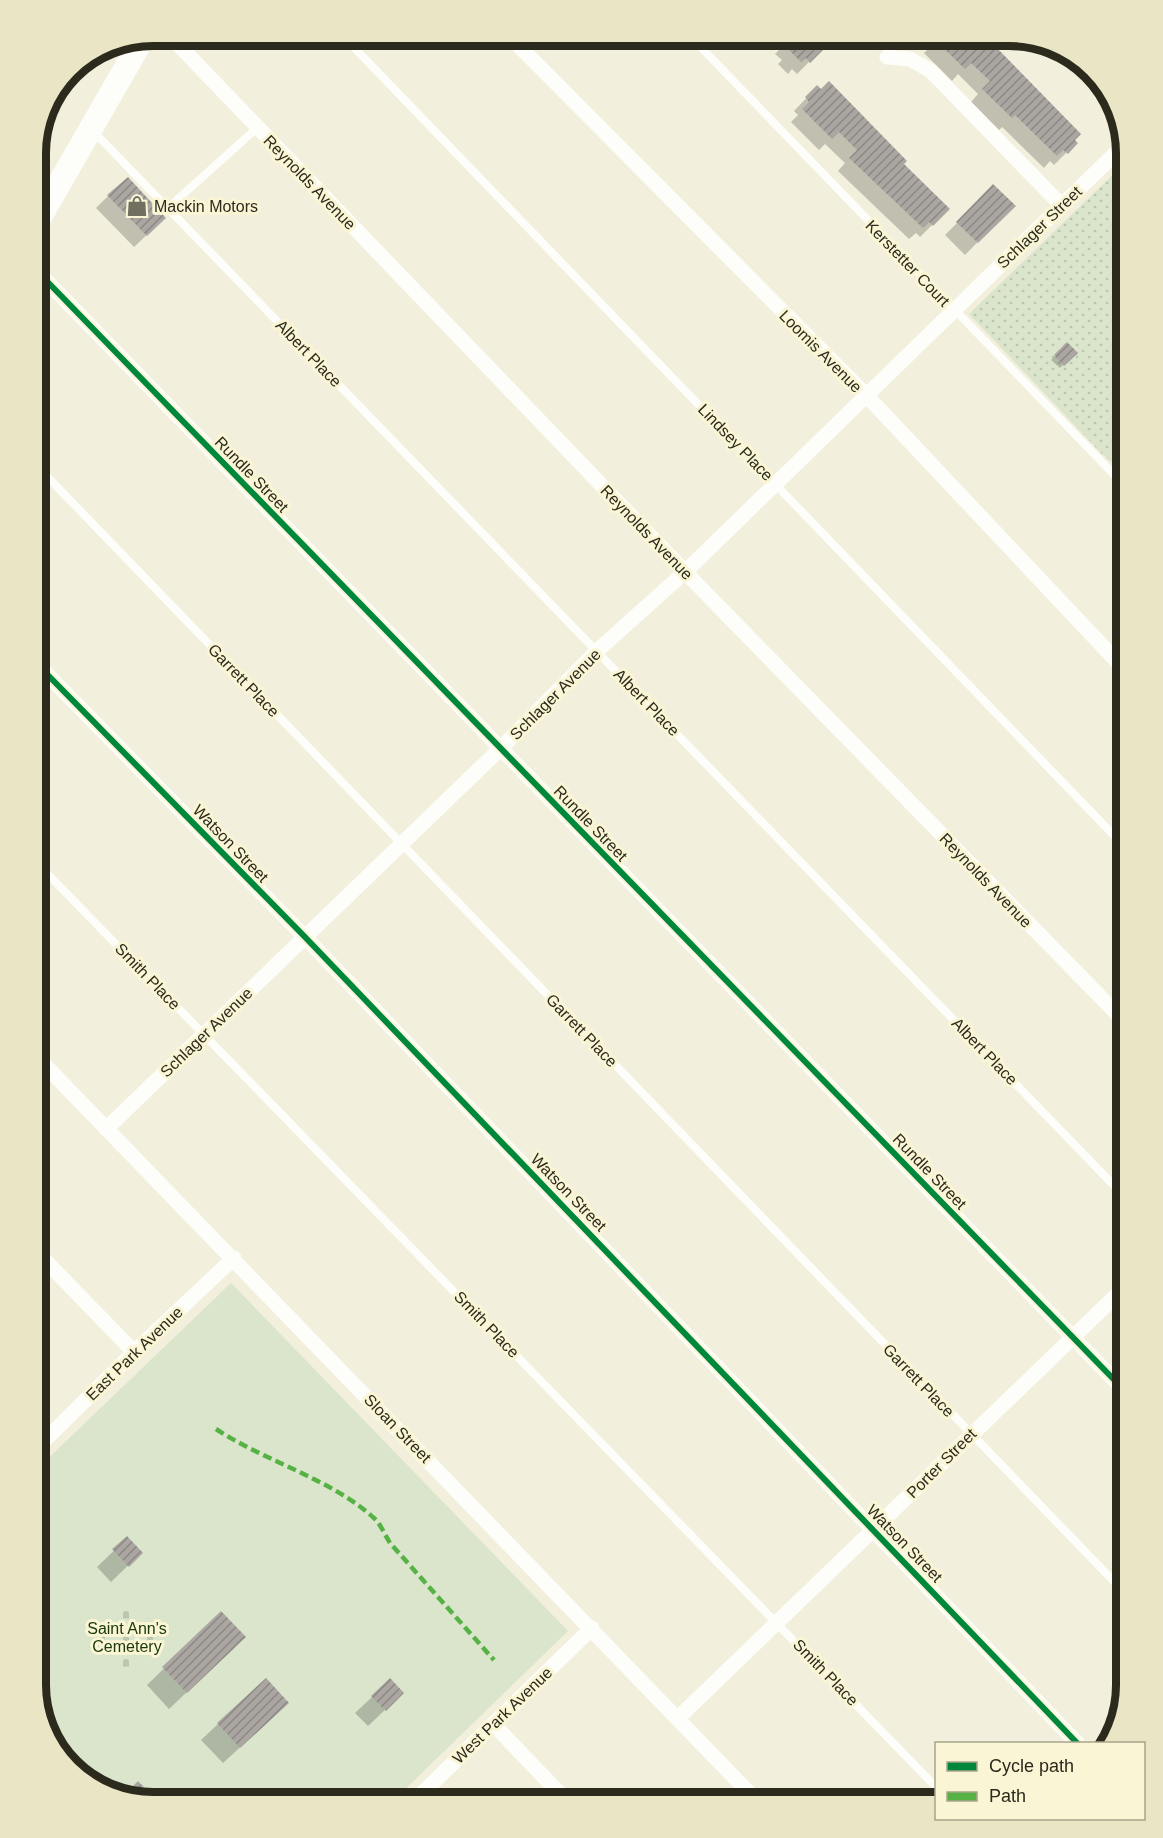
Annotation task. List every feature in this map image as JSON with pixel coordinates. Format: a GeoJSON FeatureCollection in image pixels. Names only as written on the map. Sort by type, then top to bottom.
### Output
{"type":"FeatureCollection","features":[{"type":"Feature","properties":{"kind":"main road"},"geometry":{"type":"LineString","coordinates":[[47,205],[136,49]]}},
{"type":"Feature","properties":{"kind":"street","name":"Reynolds Avenue"},"geometry":{"type":"LineString","coordinates":[[182,47],[685,573],[1116,1013]]}},
{"type":"Feature","properties":{"kind":"street","name":"Loomis Avenue"},"geometry":{"type":"LineString","coordinates":[[520,47],[866,395],[1116,660]]}},
{"type":"Feature","properties":{"kind":"street"},"geometry":{"type":"LineString","coordinates":[[888,57],[910,59],[932,71],[1061,205]]}},
{"type":"Feature","properties":{"kind":"street","name":"Schlager Street"},"geometry":{"type":"LineString","coordinates":[[954,310],[1116,153]]}},
{"type":"Feature","properties":{"kind":"street","name":"Rundle Street"},"geometry":{"type":"LineString","coordinates":[[47,281],[1116,1381]]}},
{"type":"Feature","properties":{"kind":"street","name":"Schlager Avenue"},"geometry":{"type":"LineString","coordinates":[[106,1129],[500,749],[598,651],[685,573],[775,482],[954,310]]}},
{"type":"Feature","properties":{"kind":"street","name":"Watson Street"},"geometry":{"type":"LineString","coordinates":[[47,674],[304,936],[1077,1742]]}},
{"type":"Feature","properties":{"kind":"street","name":"Sloan Street"},"geometry":{"type":"LineString","coordinates":[[46,1067],[234,1258],[748,1792]]}},
{"type":"Feature","properties":{"kind":"street","name":"East Park Avenue"},"geometry":{"type":"LineString","coordinates":[[46,1433],[234,1258]]}},
{"type":"Feature","properties":{"kind":"street"},"geometry":{"type":"LineString","coordinates":[[46,1262],[134,1352]]}},
{"type":"Feature","properties":{"kind":"street","name":"Porter Street"},"geometry":{"type":"LineString","coordinates":[[678,1718],[875,1530],[970,1433],[1116,1295]]}},
{"type":"Feature","properties":{"kind":"street","name":"West Park Avenue"},"geometry":{"type":"LineString","coordinates":[[423,1791],[592,1628]]}},
{"type":"Feature","properties":{"kind":"street"},"geometry":{"type":"LineString","coordinates":[[493,1724],[558,1791]]}},
{"type":"Feature","properties":{"kind":"lane","name":"Lindsey Place"},"geometry":{"type":"LineString","coordinates":[[354,47],[1116,838]]}},
{"type":"Feature","properties":{"kind":"lane","name":"Kerstetter Court"},"geometry":{"type":"LineString","coordinates":[[701,47],[1116,477]]}},
{"type":"Feature","properties":{"kind":"lane"},"geometry":{"type":"LineString","coordinates":[[168,208],[258,127]]}},
{"type":"Feature","properties":{"kind":"lane","name":"Albert Place"},"geometry":{"type":"LineString","coordinates":[[91,129],[1116,1188]]}},
{"type":"Feature","properties":{"kind":"lane","name":"Garrett Place"},"geometry":{"type":"LineString","coordinates":[[47,476],[1116,1584]]}},
{"type":"Feature","properties":{"kind":"lane","name":"Smith Place"},"geometry":{"type":"LineString","coordinates":[[47,873],[778,1621],[935,1786]]}},
{"type":"Feature","properties":{"kind":"green space"},"geometry":{"type":"Polygon","coordinates":[[[1116,172],[1116,466],[1101,453],[969,314],[1116,172]]]}},
{"type":"Feature","properties":{"kind":"green space"},"geometry":{"type":"Polygon","coordinates":[[[231,1283],[568,1631],[403,1791],[147,1791],[119,1786],[94,1773],[73,1755],[58,1732],[50,1712],[46,1684],[46,1460],[231,1283]]]}},
{"type":"Feature","properties":{"kind":"green space","name":"Saint Ann's Cemetery"},"geometry":{"type":"Polygon","coordinates":[[[127,1598],[167,1637],[125,1676],[85,1644],[127,1598]]]}},
{"type":"Feature","properties":{"kind":"building"},"geometry":{"type":"Polygon","coordinates":[[[793,47],[826,47],[810,63],[806,58],[801,62],[789,50],[793,47]]]}},
{"type":"Feature","properties":{"kind":"building"},"geometry":{"type":"Polygon","coordinates":[[[942,47],[996,47],[1081,134],[1075,140],[1078,143],[1068,154],[1063,150],[1057,156],[1015,115],[1012,118],[982,89],[990,81],[971,63],[965,69],[942,47]]]}},
{"type":"Feature","properties":{"kind":"building"},"geometry":{"type":"Polygon","coordinates":[[[829,81],[907,161],[904,164],[950,209],[933,226],[929,222],[923,228],[849,158],[857,150],[839,132],[832,139],[802,109],[809,102],[805,97],[817,85],[821,89],[829,81]]]}},
{"type":"Feature","properties":{"kind":"building","name":"Mackin Motors"},"geometry":{"type":"Polygon","coordinates":[[[128,177],[166,218],[147,236],[107,195],[128,177]]]}},
{"type":"Feature","properties":{"kind":"building"},"geometry":{"type":"Polygon","coordinates":[[[993,184],[1016,206],[978,243],[956,222],[993,184]]]}},
{"type":"Feature","properties":{"kind":"building"},"geometry":{"type":"Polygon","coordinates":[[[1067,342],[1078,353],[1064,366],[1054,355],[1067,342]]]}},
{"type":"Feature","properties":{"kind":"building"},"geometry":{"type":"Polygon","coordinates":[[[127,1536],[143,1553],[129,1567],[112,1549],[127,1536]]]}},
{"type":"Feature","properties":{"kind":"building"},"geometry":{"type":"Polygon","coordinates":[[[221,1611],[246,1637],[187,1693],[162,1667],[221,1611]]]}},
{"type":"Feature","properties":{"kind":"building"},"geometry":{"type":"Polygon","coordinates":[[[266,1678],[289,1703],[240,1748],[217,1723],[266,1678]]]}},
{"type":"Feature","properties":{"kind":"building"},"geometry":{"type":"Polygon","coordinates":[[[390,1678],[404,1693],[386,1711],[371,1696],[390,1678]]]}},
{"type":"Feature","properties":{"kind":"building"},"geometry":{"type":"Polygon","coordinates":[[[138,1781],[148,1791],[133,1789],[131,1788],[138,1781]]]}},
{"type":"Feature","properties":{"kind":"marked path"},"geometry":{"type":"LineString","coordinates":[[216,1429],[235,1441],[339,1493],[375,1519],[390,1543],[494,1660]]}},
{"type":"Feature","properties":{"kind":"cycle path"},"geometry":{"type":"LineString","coordinates":[[47,281],[1116,1382]]}},
{"type":"Feature","properties":{"kind":"cycle path"},"geometry":{"type":"LineString","coordinates":[[47,674],[304,936],[1076,1742]]}},
{"type":"Feature","properties":{"kind":"place","name":"Mackin Motors"},"geometry":{"type":"Point","coordinates":[137,206]}}]}
